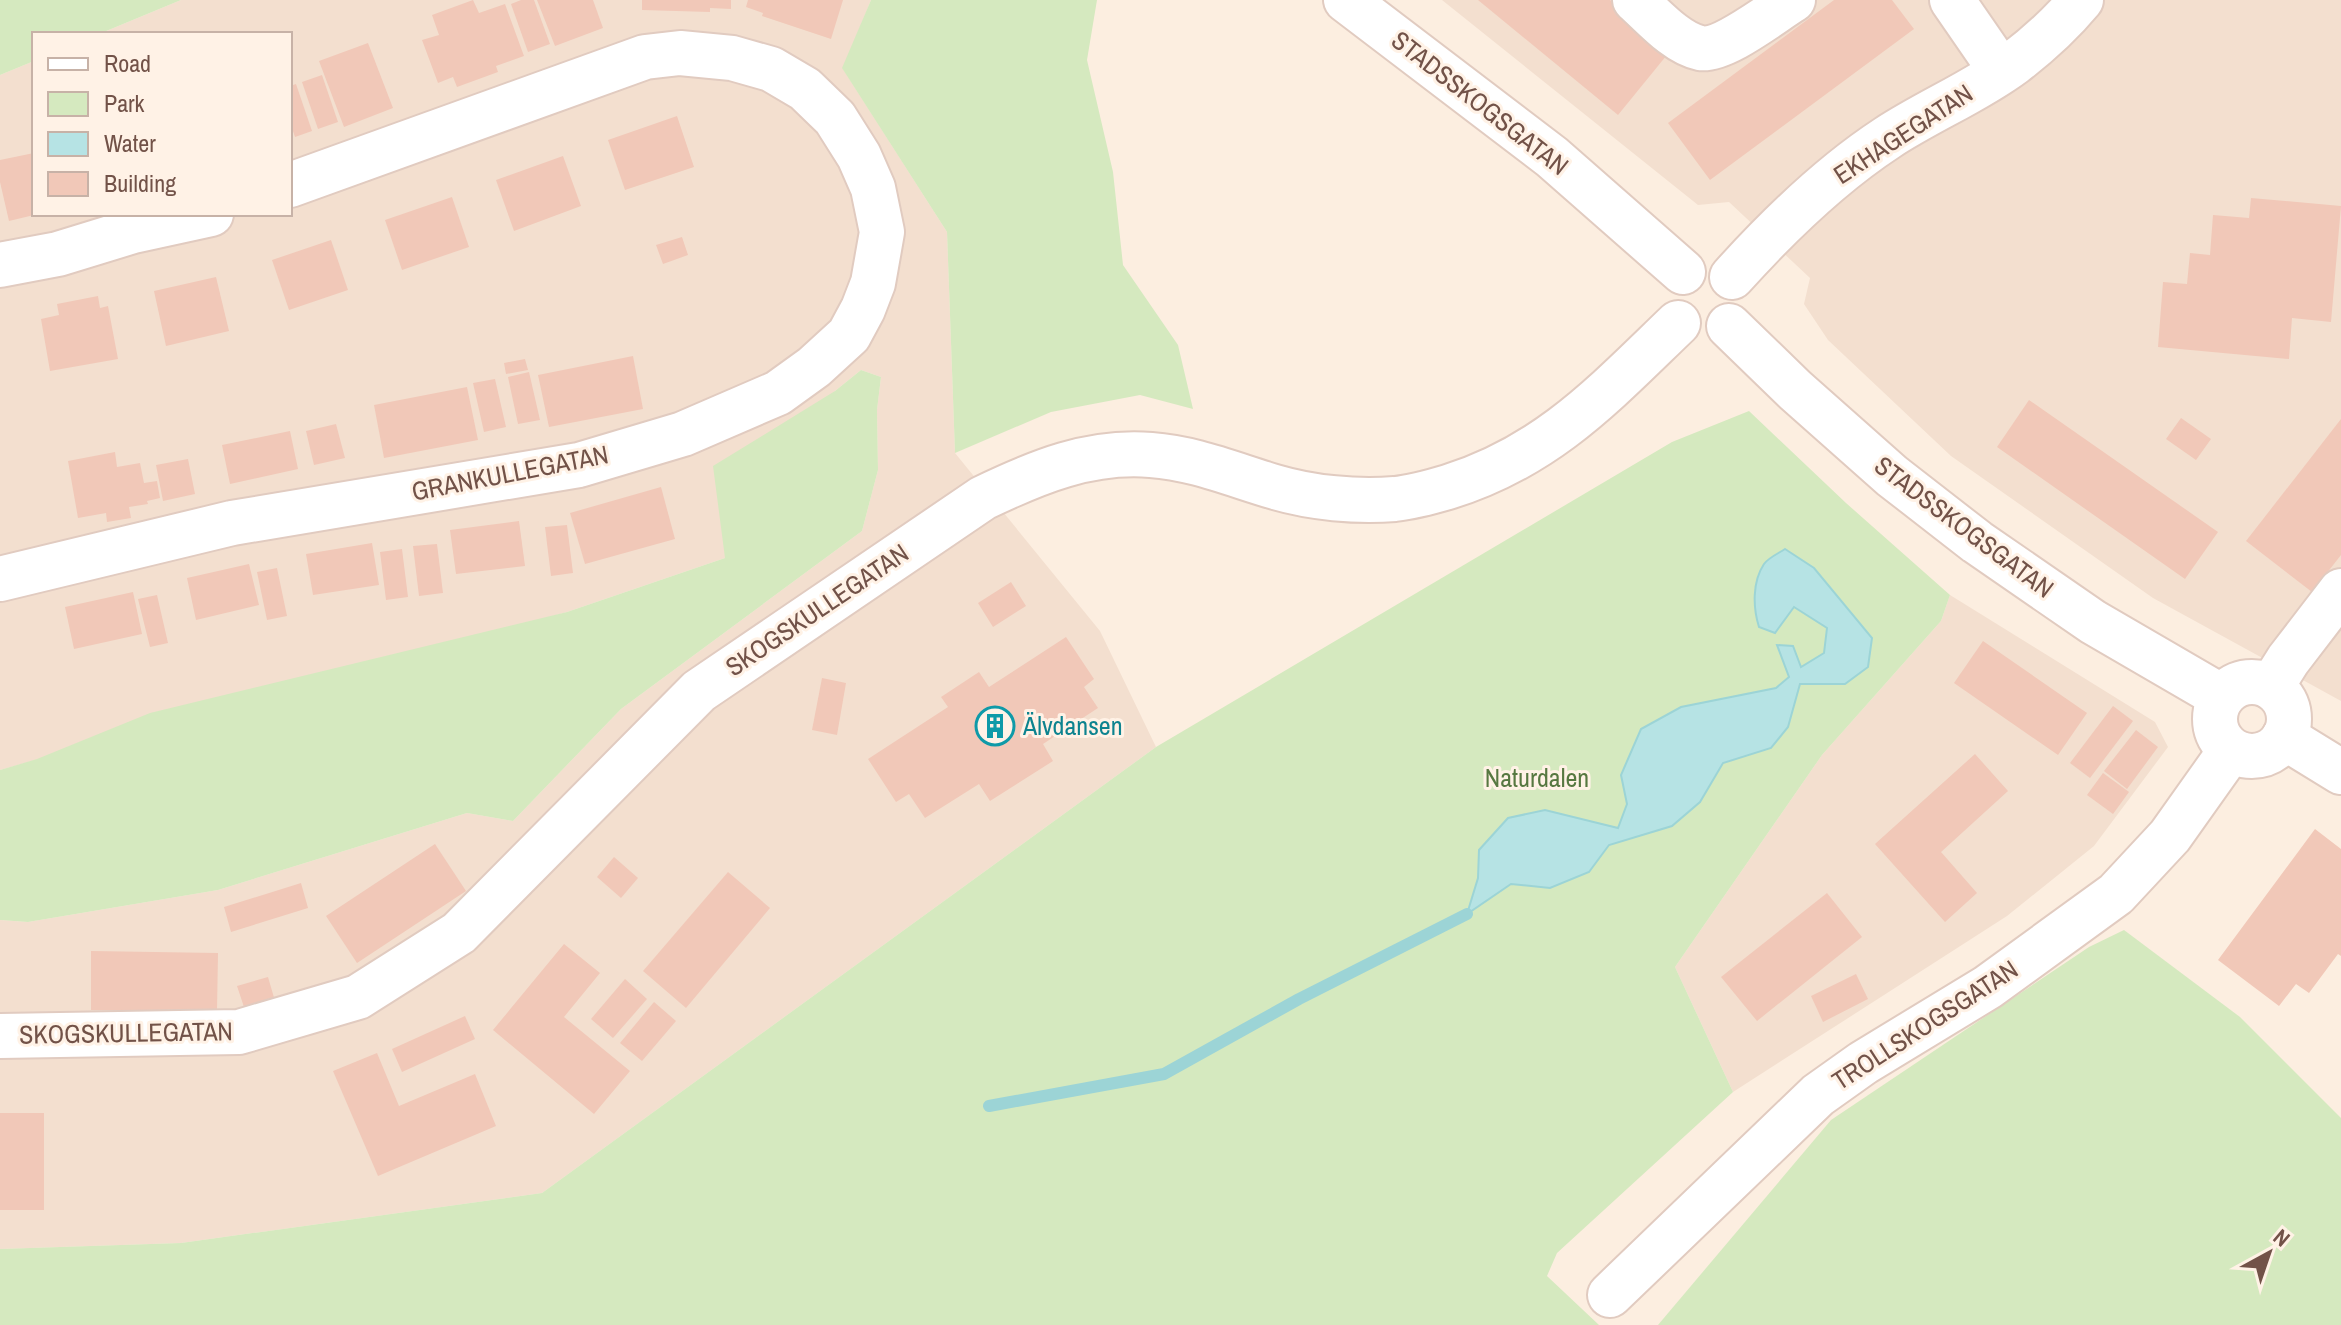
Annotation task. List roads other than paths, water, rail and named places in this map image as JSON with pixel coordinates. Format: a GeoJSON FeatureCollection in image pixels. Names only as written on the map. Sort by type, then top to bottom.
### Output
{"type":"FeatureCollection","features":[{"type":"Feature","properties":{"kind":"street","name":"STADSSKOGSGATAN"},"geometry":{"type":"LineString","coordinates":[[1346,0],[1552,157],[1683,272]]}},
{"type":"Feature","properties":{"kind":"street"},"geometry":{"type":"LineString","coordinates":[[1635,0],[1676,36],[1701,48],[1721,44],[1793,0]]}},
{"type":"Feature","properties":{"kind":"street"},"geometry":{"type":"LineString","coordinates":[[1952,0],[2001,71]]}},
{"type":"Feature","properties":{"kind":"street","name":"EKHAGEGATAN"},"geometry":{"type":"LineString","coordinates":[[1732,277],[1823,187],[1887,138],[2001,71],[2058,27],[2081,0]]}},
{"type":"Feature","properties":{"kind":"street","name":"GRANKULLEGATAN"},"geometry":{"type":"LineString","coordinates":[[0,579],[232,523],[579,465],[683,434],[778,393],[814,367],[849,335],[873,283],[882,232],[873,188],[859,156],[835,118],[805,89],[758,65],[732,58],[680,53],[645,57],[292,184]]}},
{"type":"Feature","properties":{"kind":"street"},"geometry":{"type":"LineString","coordinates":[[0,265],[58,254],[133,231],[202,216]]}},
{"type":"Feature","properties":{"kind":"street"},"geometry":{"type":"LineString","coordinates":[[1707,265],[1720,268],[1732,277],[1740,291],[1741,304],[1729,326],[1719,333],[1700,336],[1678,323],[1672,312],[1671,293],[1683,272],[1707,265]]}},
{"type":"Feature","properties":{"kind":"street","name":"SKOGSKULLEGATAN"},"geometry":{"type":"LineString","coordinates":[[0,1036],[239,1032],[358,997],[459,933],[699,691],[983,498],[1027,476],[1075,460],[1150,455],[1224,470],[1277,488],[1339,499],[1396,499],[1432,492],[1472,480],[1534,450],[1603,396],[1678,323]]}},
{"type":"Feature","properties":{"kind":"street","name":"STADSSKOGSGATAN"},"geometry":{"type":"LineString","coordinates":[[1729,326],[1795,390],[1892,476],[1977,542],[2093,622],[2222,697]]}},
{"type":"Feature","properties":{"kind":"street"},"geometry":{"type":"LineString","coordinates":[[2271,687],[2341,591]]}},
{"type":"Feature","properties":{"kind":"street"},"geometry":{"type":"LineString","coordinates":[[2245,683],[2271,687],[2288,712],[2284,737],[2272,750],[2259,755],[2245,755],[2231,750],[2221,740],[2215,726],[2215,712],[2222,697],[2231,688],[2245,683]]}},
{"type":"Feature","properties":{"kind":"street"},"geometry":{"type":"LineString","coordinates":[[2284,737],[2341,772]]}},
{"type":"Feature","properties":{"kind":"street","name":"TROLLSKOGSGATAN"},"geometry":{"type":"LineString","coordinates":[[1610,1295],[1818,1095],[1863,1063],[1988,987],[2116,894],[2170,836],[2231,750]]}},
{"type":"Feature","properties":{"kind":"water"},"geometry":{"type":"Polygon","coordinates":[[[1785,549],[1814,568],[1872,638],[1868,667],[1845,684],[1800,684],[1788,727],[1771,748],[1723,763],[1700,802],[1672,826],[1609,845],[1589,872],[1550,888],[1511,884],[1467,914],[1478,878],[1479,850],[1508,818],[1545,810],[1618,828],[1627,804],[1621,775],[1641,729],[1681,707],[1776,688],[1789,677],[1777,645],[1793,646],[1801,667],[1824,653],[1827,628],[1794,607],[1775,633],[1759,627],[1755,603],[1757,579],[1766,562],[1785,549]]]}},
{"type":"Feature","properties":{"kind":"waterway"},"geometry":{"type":"LineString","coordinates":[[989,1106],[1164,1074],[1299,999],[1467,914]]}},
{"type":"Feature","properties":{"kind":"place","name":"Älvdansen"},"geometry":{"type":"Point","coordinates":[995,726]}},
{"type":"Feature","properties":{"kind":"park label","name":"Naturdalen"},"geometry":{"type":"Point","coordinates":[1537,778]}}]}
